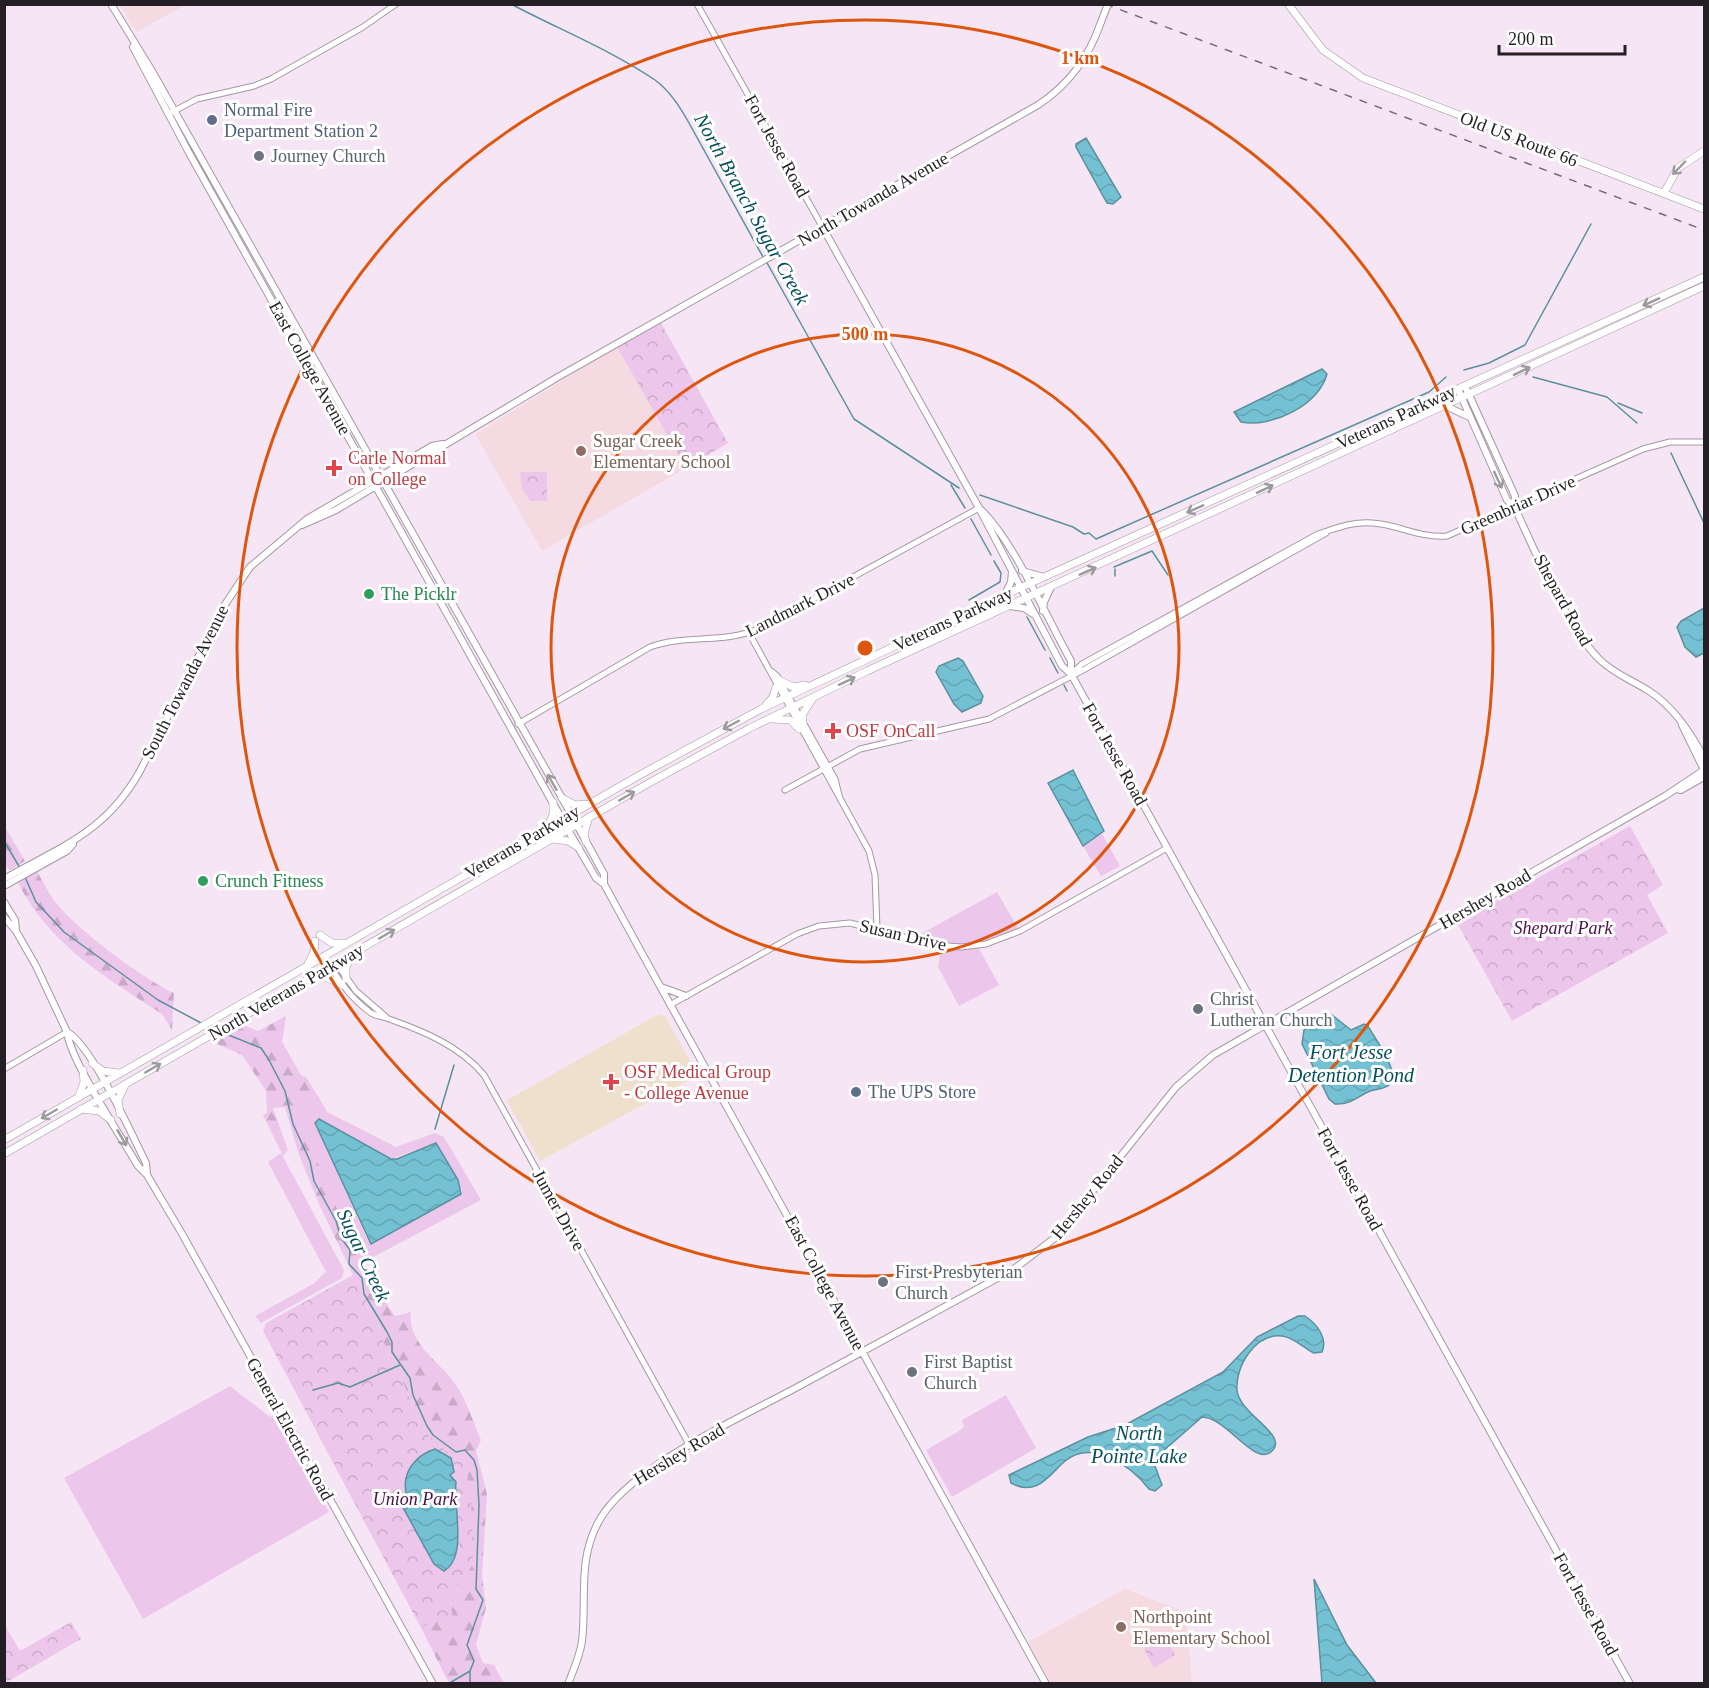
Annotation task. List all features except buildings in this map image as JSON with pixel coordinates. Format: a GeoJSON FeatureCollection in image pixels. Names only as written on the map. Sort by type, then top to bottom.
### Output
{"type":"FeatureCollection","features":[{"type":"Feature","properties":{"kind":"main road","name":"East College Avenue"},"geometry":{"type":"LineString","coordinates":[[111,4],[378,481],[475,644],[518,724],[571,814],[604,874],[604,884],[660,987],[1046,1683]]}},
{"type":"Feature","properties":{"kind":"main road","name":"North Towanda Avenue"},"geometry":{"type":"LineString","coordinates":[[378,481],[436,452],[443,444],[1049,98],[1066,83],[1084,61],[1108,4]]}},
{"type":"Feature","properties":{"kind":"main road","name":"Old US Route 66"},"geometry":{"type":"LineString","coordinates":[[1288,4],[1310,35],[1337,61],[1381,87],[1704,209]]}},
{"type":"Feature","properties":{"kind":"main road"},"geometry":{"type":"LineString","coordinates":[[1664,193],[1678,168],[1704,151]]}},
{"type":"Feature","properties":{"kind":"main road","name":"Fort Jesse Road"},"geometry":{"type":"LineString","coordinates":[[823,228],[979,508],[1062,666],[1071,674],[1630,1683]]}},
{"type":"Feature","properties":{"kind":"main road","name":"Veterans Parkway"},"geometry":{"type":"LineString","coordinates":[[104,1083],[588,804],[786,697],[1029,584],[1704,278]]}},
{"type":"Feature","properties":{"kind":"main road","name":"Veterans Parkway"},"geometry":{"type":"LineString","coordinates":[[568,830],[770,718],[815,696],[1704,286]]}},
{"type":"Feature","properties":{"kind":"main road","name":"Shepard Road"},"geometry":{"type":"LineString","coordinates":[[1461,387],[1515,496],[1514,506]]}},
{"type":"Feature","properties":{"kind":"main road","name":"Shepard Road"},"geometry":{"type":"LineString","coordinates":[[1466,397],[1469,417],[1507,500],[1514,506],[1541,563],[1588,647],[1611,670],[1660,699],[1682,725],[1704,770]]}},
{"type":"Feature","properties":{"kind":"main road"},"geometry":{"type":"LineString","coordinates":[[1446,406],[1469,417]]}},
{"type":"Feature","properties":{"kind":"main road","name":"East College Avenue"},"geometry":{"type":"LineString","coordinates":[[378,481],[447,612],[568,830],[596,879],[604,884]]}},
{"type":"Feature","properties":{"kind":"main road","name":"South Towanda Avenue"},"geometry":{"type":"LineString","coordinates":[[4,886],[64,845],[73,843],[100,823],[131,787],[224,606],[241,578],[269,548],[302,525],[327,515],[378,481]]}},
{"type":"Feature","properties":{"kind":"main road","name":"Fort Jesse Road"},"geometry":{"type":"LineString","coordinates":[[979,508],[988,516],[1029,584],[1071,661],[1071,674]]}},
{"type":"Feature","properties":{"kind":"main road"},"geometry":{"type":"LineString","coordinates":[[1021,570],[1045,577]]}},
{"type":"Feature","properties":{"kind":"main road"},"geometry":{"type":"LineString","coordinates":[[1004,596],[1011,582],[1012,572]]}},
{"type":"Feature","properties":{"kind":"main road"},"geometry":{"type":"LineString","coordinates":[[1043,612],[1044,602],[1051,587]]}},
{"type":"Feature","properties":{"kind":"main road"},"geometry":{"type":"LineString","coordinates":[[1009,606],[1024,608],[1035,616]]}},
{"type":"Feature","properties":{"kind":"main road"},"geometry":{"type":"LineString","coordinates":[[447,612],[467,641],[475,644]]}},
{"type":"Feature","properties":{"kind":"main road"},"geometry":{"type":"LineString","coordinates":[[761,710],[774,697],[778,683],[793,687],[811,685]]}},
{"type":"Feature","properties":{"kind":"main road"},"geometry":{"type":"LineString","coordinates":[[770,718],[785,718],[801,725],[802,715],[815,696]]}},
{"type":"Feature","properties":{"kind":"main road","name":"Shepard Road"},"geometry":{"type":"LineString","coordinates":[[1682,725],[1689,729],[1704,758]]}},
{"type":"Feature","properties":{"kind":"main road","name":"Hershey Road"},"geometry":{"type":"LineString","coordinates":[[568,1683],[577,1663],[582,1641],[583,1565],[589,1540],[600,1519],[628,1484],[690,1446],[1014,1269],[1039,1252],[1070,1220],[1180,1082],[1213,1055],[1676,789],[1678,785],[1704,770]]}},
{"type":"Feature","properties":{"kind":"main road","name":"Hershey Road"},"geometry":{"type":"LineString","coordinates":[[1676,789],[1681,790],[1704,777]]}},
{"type":"Feature","properties":{"kind":"main road"},"geometry":{"type":"LineString","coordinates":[[562,798],[575,805],[588,804]]}},
{"type":"Feature","properties":{"kind":"main road"},"geometry":{"type":"LineString","coordinates":[[547,828],[553,815],[553,802]]}},
{"type":"Feature","properties":{"kind":"main road"},"geometry":{"type":"LineString","coordinates":[[586,842],[584,834],[590,817]]}},
{"type":"Feature","properties":{"kind":"main road","name":"North Veterans Parkway"},"geometry":{"type":"LineString","coordinates":[[4,1154],[568,830]]}},
{"type":"Feature","properties":{"kind":"main road"},"geometry":{"type":"LineString","coordinates":[[553,838],[568,841],[578,847]]}},
{"type":"Feature","properties":{"kind":"main road","name":"South Towanda Avenue"},"geometry":{"type":"LineString","coordinates":[[4,879],[15,877]]}},
{"type":"Feature","properties":{"kind":"main road"},"geometry":{"type":"LineString","coordinates":[[4,902],[15,920],[16,931]]}},
{"type":"Feature","properties":{"kind":"main road"},"geometry":{"type":"LineString","coordinates":[[4,917],[16,931],[36,966],[67,1032]]}},
{"type":"Feature","properties":{"kind":"main road"},"geometry":{"type":"LineString","coordinates":[[307,966],[318,938],[332,943],[346,944]]}},
{"type":"Feature","properties":{"kind":"main road"},"geometry":{"type":"LineString","coordinates":[[311,977],[326,977],[344,982],[346,970],[354,953]]}},
{"type":"Feature","properties":{"kind":"main road"},"geometry":{"type":"LineString","coordinates":[[660,987],[686,996]]}},
{"type":"Feature","properties":{"kind":"main road","name":"General Electric Road"},"geometry":{"type":"LineString","coordinates":[[67,1032],[76,1037],[104,1083],[146,1163],[147,1175]]}},
{"type":"Feature","properties":{"kind":"main road","name":"General Electric Road"},"geometry":{"type":"LineString","coordinates":[[67,1032],[68,1042],[99,1099],[138,1166],[147,1175],[433,1683]]}},
{"type":"Feature","properties":{"kind":"main road"},"geometry":{"type":"LineString","coordinates":[[92,1063],[104,1071],[122,1073]]}},
{"type":"Feature","properties":{"kind":"main road"},"geometry":{"type":"LineString","coordinates":[[78,1098],[84,1082],[83,1070]]}},
{"type":"Feature","properties":{"kind":"main road"},"geometry":{"type":"LineString","coordinates":[[4,1140],[104,1083]]}},
{"type":"Feature","properties":{"kind":"main road"},"geometry":{"type":"LineString","coordinates":[[120,1113],[118,1100],[125,1084]]}},
{"type":"Feature","properties":{"kind":"main road"},"geometry":{"type":"LineString","coordinates":[[81,1109],[99,1111],[111,1120]]}},
{"type":"Feature","properties":{"kind":"street"},"geometry":{"type":"LineString","coordinates":[[171,112],[197,99],[267,81],[363,27],[396,4]]}},
{"type":"Feature","properties":{"kind":"street","name":"Fort Jesse Road"},"geometry":{"type":"LineString","coordinates":[[698,4],[823,228]]}},
{"type":"Feature","properties":{"kind":"street","name":"Greenbriar Drive"},"geometry":{"type":"LineString","coordinates":[[785,790],[824,767],[868,746],[982,722],[1328,531],[1353,523],[1372,522],[1422,536],[1447,536],[1643,448],[1670,442],[1704,442]]}},
{"type":"Feature","properties":{"kind":"street","name":"Landmark Drive"},"geometry":{"type":"LineString","coordinates":[[518,724],[650,647],[665,642],[698,638],[724,639],[749,633],[814,601],[979,508]]}},
{"type":"Feature","properties":{"kind":"street"},"geometry":{"type":"LineString","coordinates":[[749,633],[824,767],[872,860],[876,882],[877,928]]}},
{"type":"Feature","properties":{"kind":"street","name":"Susan Drive"},"geometry":{"type":"LineString","coordinates":[[670,1005],[807,929],[840,922],[877,928],[940,945],[961,947],[986,944],[1020,931],[1167,848]]}},
{"type":"Feature","properties":{"kind":"street","name":"Jumer Drive"},"geometry":{"type":"LineString","coordinates":[[324,956],[333,965],[356,1001],[373,1014],[386,1017],[459,1051],[484,1075],[690,1446]]}},
{"type":"Feature","properties":{"kind":"street"},"geometry":{"type":"LineString","coordinates":[[4,1069],[67,1032]]}},
{"type":"Feature","properties":{"kind":"shaded area"},"geometry":{"type":"Polygon","coordinates":[[[120,5],[186,5],[136,32],[120,5]]]}},
{"type":"Feature","properties":{"kind":"shaded area","name":"Sugar Creek Elementary School"},"geometry":{"type":"Polygon","coordinates":[[[617,347],[686,468],[542,551],[475,434],[617,347]]]}},
{"type":"Feature","properties":{"kind":"shaded area","name":"OSF Medical Group - College Avenue"},"geometry":{"type":"Polygon","coordinates":[[[659,1014],[665,1016],[698,1075],[540,1161],[507,1100],[659,1014]]]}},
{"type":"Feature","properties":{"kind":"shaded area","name":"Northpoint Elementary School"},"geometry":{"type":"Polygon","coordinates":[[[1125,1589],[1186,1612],[1192,1683],[1051,1683],[1028,1642],[1125,1589]]]}},
{"type":"Feature","properties":{"kind":"green space"},"geometry":{"type":"Polygon","coordinates":[[[661,323],[728,443],[686,468],[617,347],[661,323]]]}},
{"type":"Feature","properties":{"kind":"green space"},"geometry":{"type":"Polygon","coordinates":[[[520,472],[547,472],[547,501],[530,501],[522,488],[520,472]]]}},
{"type":"Feature","properties":{"kind":"green space"},"geometry":{"type":"Polygon","coordinates":[[[4,825],[25,861],[10,870],[5,866],[4,825]]]}},
{"type":"Feature","properties":{"kind":"green space","name":"Shepard Park"},"geometry":{"type":"Polygon","coordinates":[[[1630,826],[1663,885],[1647,895],[1668,933],[1512,1021],[1457,923],[1630,826]]]}},
{"type":"Feature","properties":{"kind":"green space"},"geometry":{"type":"Polygon","coordinates":[[[1102,834],[1120,866],[1101,876],[1083,846],[1102,834]]]}},
{"type":"Feature","properties":{"kind":"green space"},"geometry":{"type":"Polygon","coordinates":[[[37,871],[53,899],[76,924],[127,964],[174,993],[172,1030],[162,1014],[81,958],[46,925],[18,883],[37,871]]]}},
{"type":"Feature","properties":{"kind":"green space"},"geometry":{"type":"Polygon","coordinates":[[[997,892],[1018,928],[998,938],[976,943],[999,985],[959,1006],[938,967],[941,949],[916,943],[919,935],[997,892]]]}},
{"type":"Feature","properties":{"kind":"green space"},"geometry":{"type":"Polygon","coordinates":[[[286,1016],[282,1042],[301,1075],[306,1077],[318,1096],[295,1108],[360,1264],[395,1316],[411,1312],[414,1334],[460,1391],[481,1440],[476,1451],[487,1494],[482,1575],[486,1608],[476,1645],[483,1663],[494,1665],[504,1683],[449,1683],[421,1628],[434,1620],[439,1622],[451,1607],[459,1577],[468,1572],[471,1517],[465,1462],[454,1458],[423,1431],[404,1385],[389,1361],[377,1318],[368,1309],[359,1282],[353,1275],[319,1204],[298,1152],[285,1107],[273,1108],[288,1150],[283,1156],[263,1115],[267,1113],[266,1091],[242,1055],[217,1044],[219,1039],[244,1025],[258,1031],[286,1016]]]}},
{"type":"Feature","properties":{"kind":"green space"},"geometry":{"type":"Polygon","coordinates":[[[318,1096],[327,1112],[396,1147],[435,1133],[444,1137],[481,1200],[360,1264],[295,1108],[318,1096]],[[320,1119],[315,1123],[368,1241],[462,1191],[436,1143],[391,1159],[320,1119]]]}},
{"type":"Feature","properties":{"kind":"green space"},"geometry":{"type":"Polygon","coordinates":[[[281,1153],[344,1270],[342,1278],[261,1323],[255,1316],[313,1284],[326,1272],[268,1162],[281,1153]]]}},
{"type":"Feature","properties":{"kind":"green space","name":"Union Park"},"geometry":{"type":"Polygon","coordinates":[[[353,1275],[359,1282],[368,1309],[377,1318],[389,1361],[404,1385],[423,1431],[454,1458],[465,1462],[471,1491],[473,1564],[468,1572],[459,1577],[451,1607],[453,1617],[443,1624],[434,1620],[421,1628],[263,1331],[266,1323],[353,1275]]]}},
{"type":"Feature","properties":{"kind":"green space"},"geometry":{"type":"Polygon","coordinates":[[[230,1386],[270,1417],[274,1415],[329,1512],[143,1619],[64,1478],[230,1386]]]}},
{"type":"Feature","properties":{"kind":"green space"},"geometry":{"type":"Polygon","coordinates":[[[1006,1395],[1036,1448],[952,1497],[926,1450],[964,1427],[962,1420],[1006,1395]]]}},
{"type":"Feature","properties":{"kind":"green space"},"geometry":{"type":"Polygon","coordinates":[[[71,1622],[81,1639],[5,1683],[5,1625],[20,1651],[71,1622]]]}},
{"type":"Feature","properties":{"kind":"green space"},"geometry":{"type":"Polygon","coordinates":[[[1167,1640],[1175,1655],[1154,1668],[1144,1649],[1154,1642],[1159,1644],[1167,1640]]]}},
{"type":"Feature","properties":{"kind":"water"},"geometry":{"type":"Polygon","coordinates":[[[1086,138],[1121,197],[1113,204],[1107,203],[1076,147],[1076,144],[1086,138]]]}},
{"type":"Feature","properties":{"kind":"water"},"geometry":{"type":"Polygon","coordinates":[[[1322,369],[1327,374],[1322,385],[1315,395],[1293,412],[1280,418],[1253,423],[1241,422],[1234,412],[1322,369]]]}},
{"type":"Feature","properties":{"kind":"water"},"geometry":{"type":"Polygon","coordinates":[[[1704,608],[1704,653],[1696,657],[1685,647],[1677,627],[1681,621],[1704,608]]]}},
{"type":"Feature","properties":{"kind":"water"},"geometry":{"type":"Polygon","coordinates":[[[958,658],[963,661],[983,696],[981,703],[962,712],[954,704],[936,672],[939,666],[958,658]]]}},
{"type":"Feature","properties":{"kind":"water"},"geometry":{"type":"Polygon","coordinates":[[[1073,770],[1104,831],[1083,846],[1048,783],[1073,770]]]}},
{"type":"Feature","properties":{"kind":"water","name":"Fort Jesse Detention Pond"},"geometry":{"type":"Polygon","coordinates":[[[1332,1015],[1351,1030],[1364,1024],[1368,1026],[1392,1070],[1393,1077],[1390,1084],[1345,1103],[1335,1104],[1329,1099],[1302,1044],[1304,1030],[1332,1015]]]}},
{"type":"Feature","properties":{"kind":"water"},"geometry":{"type":"Polygon","coordinates":[[[319,1119],[391,1159],[397,1159],[436,1143],[458,1180],[461,1194],[371,1244],[315,1123],[319,1119]]]}},
{"type":"Feature","properties":{"kind":"water","name":"North Pointe Lake"},"geometry":{"type":"Polygon","coordinates":[[[1298,1316],[1305,1316],[1317,1327],[1324,1342],[1322,1352],[1314,1353],[1294,1340],[1282,1336],[1263,1340],[1255,1346],[1243,1362],[1237,1381],[1240,1399],[1274,1439],[1275,1445],[1271,1452],[1264,1455],[1256,1452],[1221,1424],[1202,1417],[1162,1452],[1155,1466],[1162,1485],[1155,1491],[1149,1489],[1122,1464],[1099,1454],[1088,1453],[1076,1455],[1065,1461],[1035,1486],[1020,1487],[1011,1483],[1009,1475],[1088,1437],[1125,1425],[1223,1372],[1257,1337],[1298,1316]]]}},
{"type":"Feature","properties":{"kind":"water"},"geometry":{"type":"Polygon","coordinates":[[[435,1449],[451,1458],[454,1472],[450,1475],[456,1482],[458,1543],[456,1555],[444,1571],[434,1564],[400,1502],[406,1492],[408,1471],[422,1455],[435,1449]]]}},
{"type":"Feature","properties":{"kind":"water"},"geometry":{"type":"Polygon","coordinates":[[[1314,1579],[1347,1645],[1376,1683],[1322,1683],[1314,1579]]]}},
{"type":"Feature","properties":{"kind":"waterway","name":"North Branch Sugar Creek"},"geometry":{"type":"LineString","coordinates":[[511,4],[621,59],[655,80],[665,89],[686,117],[763,257]]}},
{"type":"Feature","properties":{"kind":"waterway"},"geometry":{"type":"LineString","coordinates":[[1464,370],[1489,363],[1525,345],[1591,224]]}},
{"type":"Feature","properties":{"kind":"waterway","name":"North Branch Sugar Creek"},"geometry":{"type":"LineString","coordinates":[[766,261],[854,419],[959,488]]}},
{"type":"Feature","properties":{"kind":"waterway"},"geometry":{"type":"LineString","coordinates":[[980,495],[1073,527],[1084,534],[1089,533],[1096,539],[1429,392],[1446,377]]}},
{"type":"Feature","properties":{"kind":"waterway"},"geometry":{"type":"LineString","coordinates":[[1533,377],[1607,397],[1637,423]]}},
{"type":"Feature","properties":{"kind":"waterway"},"geometry":{"type":"LineString","coordinates":[[1618,403],[1642,413]]}},
{"type":"Feature","properties":{"kind":"waterway"},"geometry":{"type":"LineString","coordinates":[[1671,453],[1704,523]]}},
{"type":"Feature","properties":{"kind":"waterway"},"geometry":{"type":"LineString","coordinates":[[951,485],[965,508]]}},
{"type":"Feature","properties":{"kind":"waterway"},"geometry":{"type":"LineString","coordinates":[[971,519],[991,555]]}},
{"type":"Feature","properties":{"kind":"waterway"},"geometry":{"type":"LineString","coordinates":[[1114,567],[1152,551],[1168,575]]}},
{"type":"Feature","properties":{"kind":"waterway"},"geometry":{"type":"LineString","coordinates":[[969,600],[1000,582],[1001,573],[994,561]]}},
{"type":"Feature","properties":{"kind":"waterway"},"geometry":{"type":"LineString","coordinates":[[1115,569],[1115,576]]}},
{"type":"Feature","properties":{"kind":"waterway"},"geometry":{"type":"LineString","coordinates":[[1027,617],[1045,650]]}},
{"type":"Feature","properties":{"kind":"waterway"},"geometry":{"type":"LineString","coordinates":[[1050,658],[1058,673]]}},
{"type":"Feature","properties":{"kind":"waterway"},"geometry":{"type":"LineString","coordinates":[[1064,685],[1067,691]]}},
{"type":"Feature","properties":{"kind":"waterway","name":"Sugar Creek"},"geometry":{"type":"LineString","coordinates":[[4,841],[20,868]]}},
{"type":"Feature","properties":{"kind":"waterway","name":"Sugar Creek"},"geometry":{"type":"LineString","coordinates":[[25,877],[36,902],[64,932],[158,1000],[203,1024]]}},
{"type":"Feature","properties":{"kind":"waterway","name":"Sugar Creek"},"geometry":{"type":"LineString","coordinates":[[221,1032],[261,1048],[269,1060],[285,1091],[293,1124],[310,1161],[314,1181],[336,1221],[341,1238],[350,1250],[349,1264],[362,1278],[364,1294],[392,1342],[392,1352],[410,1378],[413,1395],[427,1426],[433,1435],[456,1452],[465,1450],[474,1460],[477,1470],[479,1505],[476,1589],[483,1600],[467,1645],[474,1661],[470,1671],[470,1684]]}},
{"type":"Feature","properties":{"kind":"waterway"},"geometry":{"type":"LineString","coordinates":[[435,1129],[454,1065]]}},
{"type":"Feature","properties":{"kind":"waterway"},"geometry":{"type":"LineString","coordinates":[[313,1390],[338,1383],[350,1387],[400,1365]]}},
{"type":"Feature","properties":{"kind":"waterway","name":"Sugar Creek"},"geometry":{"type":"LineString","coordinates":[[448,1684],[470,1671]]}},
{"type":"Feature","properties":{"kind":"railway"},"geometry":{"type":"LineString","coordinates":[[1105,4],[1704,230]]}},
{"type":"Feature","properties":{"kind":"place","name":"Normal Fire Department Station 2"},"geometry":{"type":"Point","coordinates":[212,120]}},
{"type":"Feature","properties":{"kind":"place","name":"Journey Church"},"geometry":{"type":"Point","coordinates":[259,156]}},
{"type":"Feature","properties":{"kind":"place","name":"Sugar Creek Elementary School"},"geometry":{"type":"Point","coordinates":[581,451]}},
{"type":"Feature","properties":{"kind":"place","name":"Carle Normal on College"},"geometry":{"type":"Point","coordinates":[334,468]}},
{"type":"Feature","properties":{"kind":"place","name":"The Picklr"},"geometry":{"type":"Point","coordinates":[369,594]}},
{"type":"Feature","properties":{"kind":"place","name":"OSF OnCall"},"geometry":{"type":"Point","coordinates":[833,731]}},
{"type":"Feature","properties":{"kind":"place","name":"Crunch Fitness"},"geometry":{"type":"Point","coordinates":[203,881]}},
{"type":"Feature","properties":{"kind":"place","name":"Christ Lutheran Church"},"geometry":{"type":"Point","coordinates":[1198,1009]}},
{"type":"Feature","properties":{"kind":"place","name":"OSF Medical Group - College Avenue"},"geometry":{"type":"Point","coordinates":[611,1082]}},
{"type":"Feature","properties":{"kind":"place","name":"The UPS Store"},"geometry":{"type":"Point","coordinates":[856,1092]}},
{"type":"Feature","properties":{"kind":"place","name":"First Presbyterian Church"},"geometry":{"type":"Point","coordinates":[883,1282]}},
{"type":"Feature","properties":{"kind":"place","name":"First Baptist Church"},"geometry":{"type":"Point","coordinates":[912,1372]}},
{"type":"Feature","properties":{"kind":"place","name":"Northpoint Elementary School"},"geometry":{"type":"Point","coordinates":[1121,1627]}}]}
